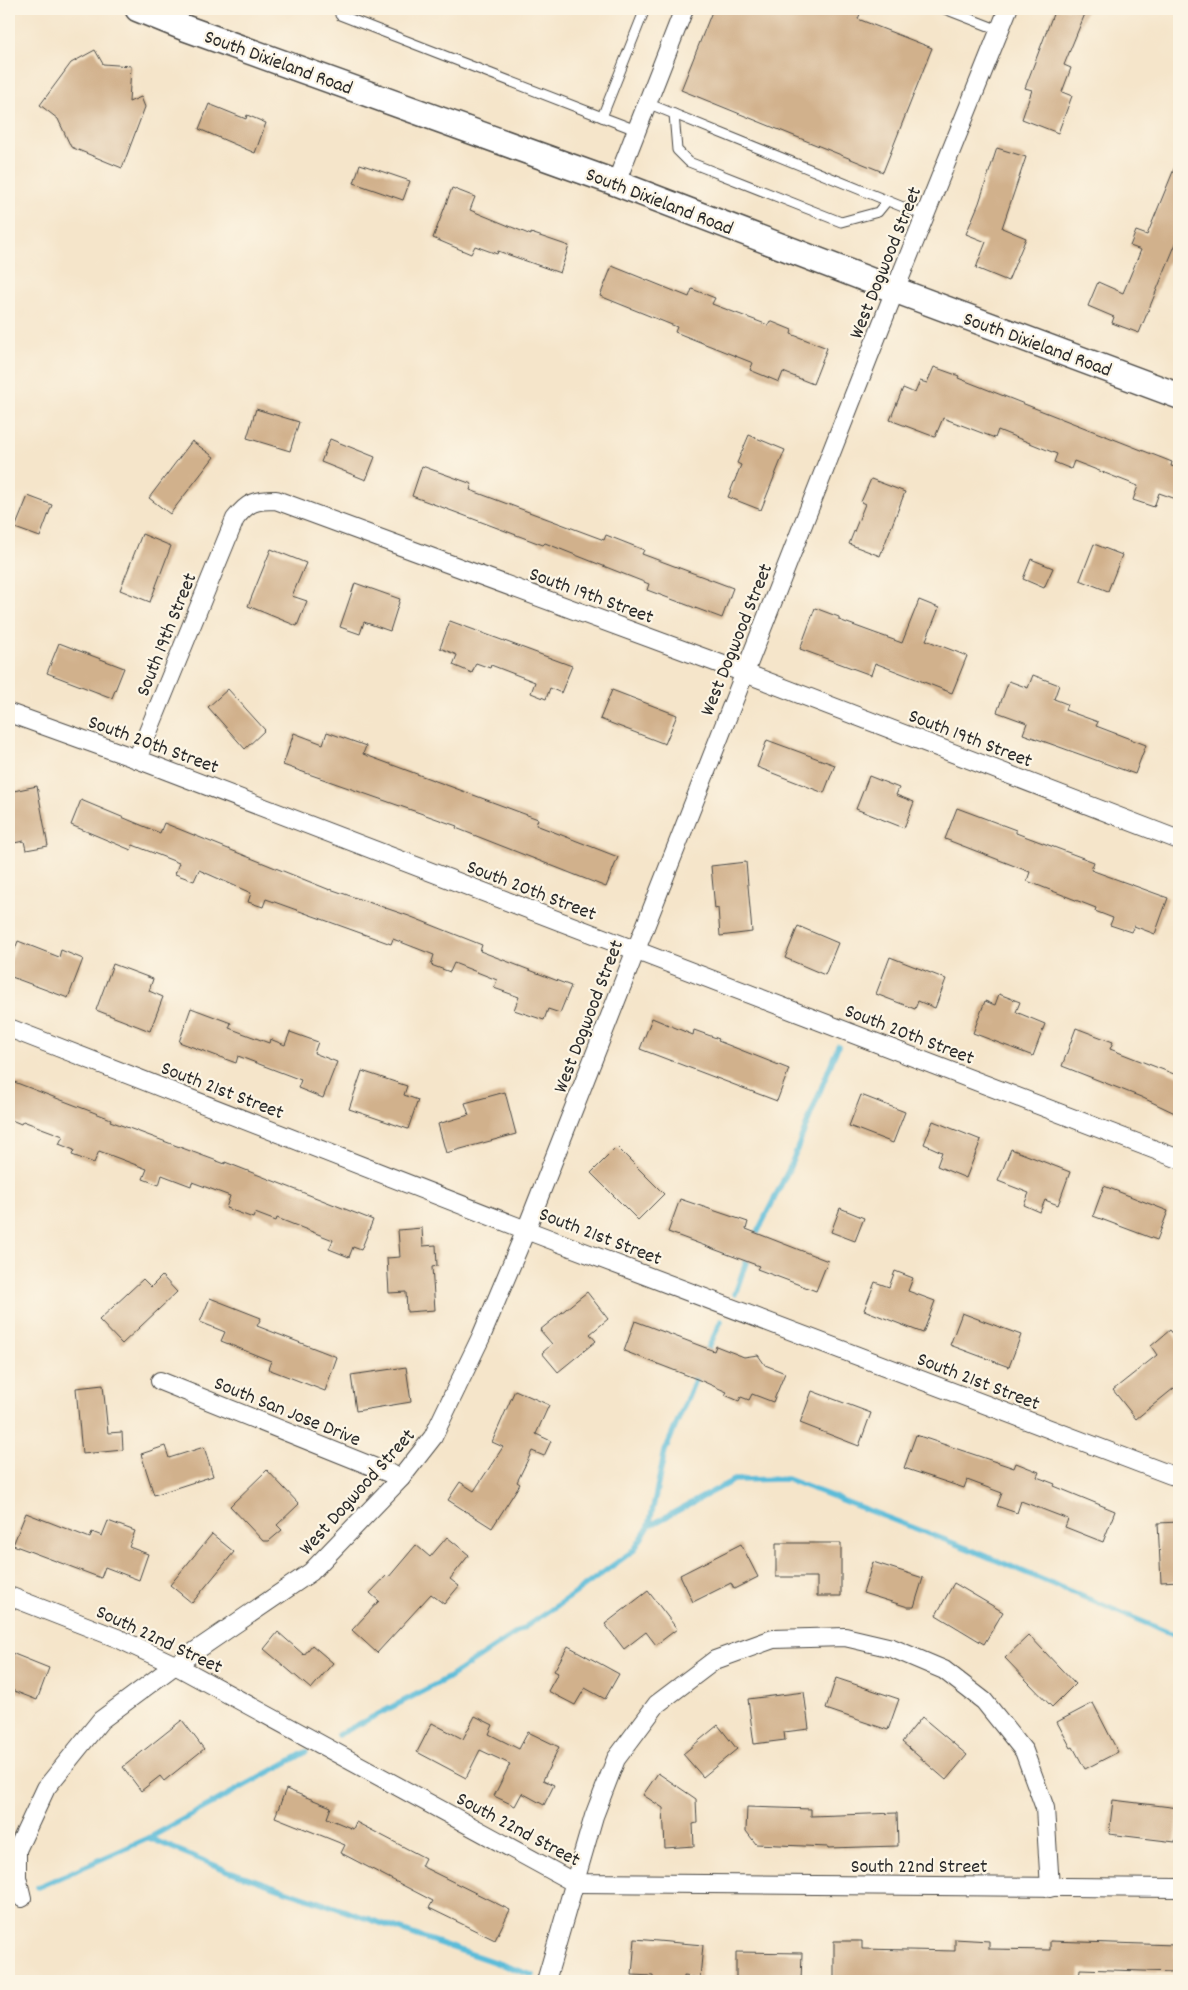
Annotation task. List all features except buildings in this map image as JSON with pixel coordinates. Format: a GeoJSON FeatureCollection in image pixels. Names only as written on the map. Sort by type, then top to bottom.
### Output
{"type":"FeatureCollection","features":[{"type":"Feature","properties":{"kind":"main road","name":"South Dixieland Road"},"geometry":{"type":"LineString","coordinates":[[138,9],[185,28],[616,182],[895,290],[1177,389]]}},
{"type":"Feature","properties":{"kind":"street"},"geometry":{"type":"LineString","coordinates":[[616,182],[684,9]]}},
{"type":"Feature","properties":{"kind":"street","name":"West Dogwood Street"},"geometry":{"type":"LineString","coordinates":[[22,1898],[17,1877],[17,1850],[46,1788],[101,1720],[176,1665],[312,1572],[401,1478],[433,1438],[481,1338],[526,1230],[895,290],[1008,9]]}},
{"type":"Feature","properties":{"kind":"street","name":"South 19th Street"},"geometry":{"type":"LineString","coordinates":[[138,759],[235,520],[244,507],[258,500],[276,500],[745,673],[1179,840]]}},
{"type":"Feature","properties":{"kind":"street","name":"South 20th Street"},"geometry":{"type":"LineString","coordinates":[[9,713],[138,759],[1179,1159]]}},
{"type":"Feature","properties":{"kind":"street","name":"South 21st Street"},"geometry":{"type":"LineString","coordinates":[[9,1028],[526,1230],[1171,1475],[1179,1476]]}},
{"type":"Feature","properties":{"kind":"street","name":"South San Jose Drive"},"geometry":{"type":"LineString","coordinates":[[160,1381],[401,1478]]}},
{"type":"Feature","properties":{"kind":"street","name":"South 22nd Street"},"geometry":{"type":"LineString","coordinates":[[9,1596],[117,1638],[176,1665],[575,1884],[1179,1888]]}},
{"type":"Feature","properties":{"kind":"street"},"geometry":{"type":"LineString","coordinates":[[546,1981],[594,1816],[616,1760],[657,1704],[715,1660],[773,1639],[845,1637],[892,1648],[944,1670],[984,1701],[1024,1751],[1045,1808],[1050,1888]]}},
{"type":"Feature","properties":{"kind":"lane"},"geometry":{"type":"LineString","coordinates":[[602,117],[646,9]]}},
{"type":"Feature","properties":{"kind":"lane"},"geometry":{"type":"LineString","coordinates":[[946,9],[1000,30]]}},
{"type":"Feature","properties":{"kind":"lane"},"geometry":{"type":"LineString","coordinates":[[340,15],[636,130]]}},
{"type":"Feature","properties":{"kind":"lane"},"geometry":{"type":"LineString","coordinates":[[647,103],[925,216]]}},
{"type":"Feature","properties":{"kind":"lane"},"geometry":{"type":"LineString","coordinates":[[674,114],[677,150],[689,162],[841,222],[878,212],[887,201]]}},
{"type":"Feature","properties":{"kind":"waterway"},"geometry":{"type":"LineString","coordinates":[[754,1239],[789,1169],[838,1046]]}},
{"type":"Feature","properties":{"kind":"waterway"},"geometry":{"type":"LineString","coordinates":[[735,1294],[749,1254]]}},
{"type":"Feature","properties":{"kind":"waterway"},"geometry":{"type":"LineString","coordinates":[[705,1355],[721,1321]]}},
{"type":"Feature","properties":{"kind":"waterway"},"geometry":{"type":"LineString","coordinates":[[649,1526],[665,1451],[698,1373]]}},
{"type":"Feature","properties":{"kind":"waterway"},"geometry":{"type":"LineString","coordinates":[[338,1735],[448,1678],[567,1599],[634,1550],[649,1526],[734,1480],[787,1479],[974,1551],[1179,1637]]}},
{"type":"Feature","properties":{"kind":"waterway"},"geometry":{"type":"LineString","coordinates":[[38,1887],[149,1838],[306,1752]]}},
{"type":"Feature","properties":{"kind":"waterway"},"geometry":{"type":"LineString","coordinates":[[149,1838],[226,1870],[532,1975]]}}]}
